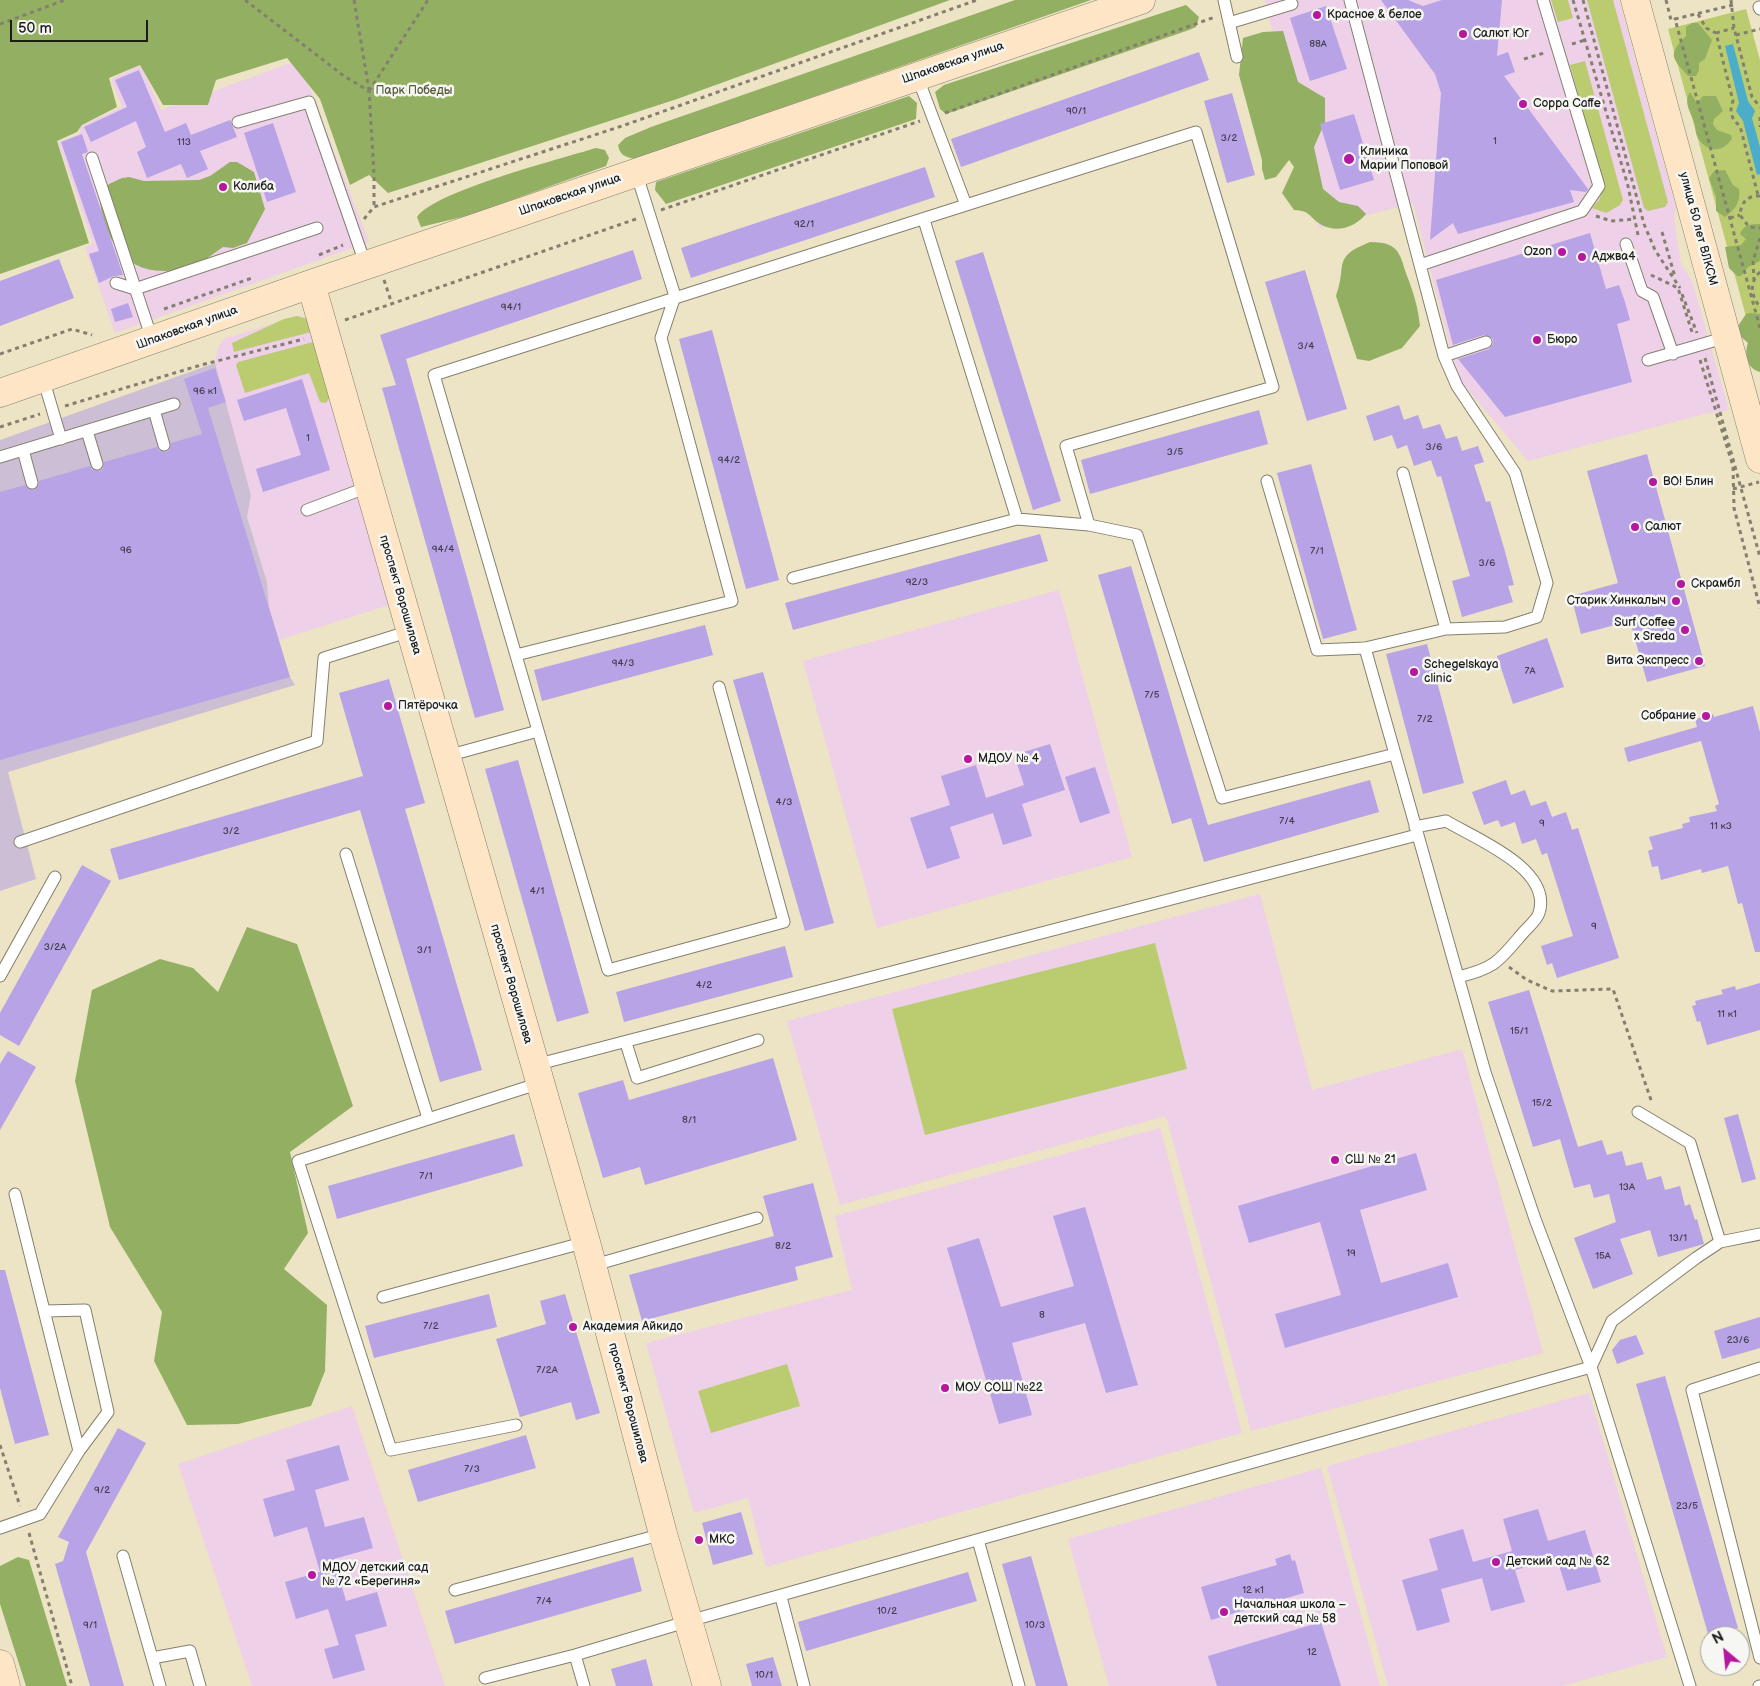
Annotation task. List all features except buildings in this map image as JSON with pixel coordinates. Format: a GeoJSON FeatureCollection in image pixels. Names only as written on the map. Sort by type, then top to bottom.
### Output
{"type":"FeatureCollection","features":[{"type":"Feature","properties":{"kind":"street","name":"Шпаковская улица"},"geometry":{"type":"LineString","coordinates":[[0,393],[43,378],[148,329],[311,284],[366,266],[917,75],[1140,0]]}},
{"type":"Feature","properties":{"kind":"street","name":"улица 50 лет ВЛКСМ"},"geometry":{"type":"LineString","coordinates":[[1635,0],[1760,459]]}},
{"type":"Feature","properties":{"kind":"street","name":"проспект Ворошилова"},"geometry":{"type":"LineString","coordinates":[[311,284],[588,1254],[663,1534],[707,1686]]}},
{"type":"Feature","properties":{"kind":"lane"},"geometry":{"type":"LineString","coordinates":[[1224,0],[1236,57]]}},
{"type":"Feature","properties":{"kind":"lane"},"geometry":{"type":"LineString","coordinates":[[1267,481],[1317,650],[1365,648],[1446,629],[1505,627],[1537,617],[1547,583],[1516,473],[1457,386],[1444,356],[1350,0]]}},
{"type":"Feature","properties":{"kind":"lane"},"geometry":{"type":"LineString","coordinates":[[1420,265],[1582,211],[1599,186],[1543,0]]}},
{"type":"Feature","properties":{"kind":"lane"},"geometry":{"type":"LineString","coordinates":[[1228,18],[1292,4]]}},
{"type":"Feature","properties":{"kind":"lane"},"geometry":{"type":"LineString","coordinates":[[917,75],[966,205]]}},
{"type":"Feature","properties":{"kind":"lane"},"geometry":{"type":"LineString","coordinates":[[238,122],[309,102],[366,266]]}},
{"type":"Feature","properties":{"kind":"lane"},"geometry":{"type":"LineString","coordinates":[[719,687],[784,922],[608,970],[434,375],[675,296],[924,220],[1196,132],[1273,387],[1066,446],[1089,525]]}},
{"type":"Feature","properties":{"kind":"lane"},"geometry":{"type":"LineString","coordinates":[[92,158],[148,329]]}},
{"type":"Feature","properties":{"kind":"lane"},"geometry":{"type":"LineString","coordinates":[[516,655],[732,601],[661,338],[675,296],[636,172]]}},
{"type":"Feature","properties":{"kind":"lane"},"geometry":{"type":"LineString","coordinates":[[924,220],[1017,519]]}},
{"type":"Feature","properties":{"kind":"lane"},"geometry":{"type":"LineString","coordinates":[[116,283],[135,289],[317,228]]}},
{"type":"Feature","properties":{"kind":"lane"},"geometry":{"type":"LineString","coordinates":[[1626,244],[1642,291],[1653,297],[1672,354]]}},
{"type":"Feature","properties":{"kind":"lane"},"geometry":{"type":"LineString","coordinates":[[1648,360],[1727,337]]}},
{"type":"Feature","properties":{"kind":"lane"},"geometry":{"type":"LineString","coordinates":[[1444,356],[1486,342]]}},
{"type":"Feature","properties":{"kind":"lane"},"geometry":{"type":"LineString","coordinates":[[43,378],[61,439]]}},
{"type":"Feature","properties":{"kind":"lane"},"geometry":{"type":"LineString","coordinates":[[0,457],[174,404]]}},
{"type":"Feature","properties":{"kind":"lane"},"geometry":{"type":"LineString","coordinates":[[154,410],[164,445]]}},
{"type":"Feature","properties":{"kind":"lane"},"geometry":{"type":"LineString","coordinates":[[87,431],[96,464]]}},
{"type":"Feature","properties":{"kind":"lane"},"geometry":{"type":"LineString","coordinates":[[23,450],[32,483]]}},
{"type":"Feature","properties":{"kind":"lane"},"geometry":{"type":"LineString","coordinates":[[1403,473],[1446,629]]}},
{"type":"Feature","properties":{"kind":"lane"},"geometry":{"type":"LineString","coordinates":[[307,510],[368,487]]}},
{"type":"Feature","properties":{"kind":"lane"},"geometry":{"type":"LineString","coordinates":[[793,578],[1017,519],[1089,525],[1137,535],[1222,798],[1395,754]]}},
{"type":"Feature","properties":{"kind":"lane"},"geometry":{"type":"LineString","coordinates":[[20,842],[317,741],[324,658],[410,631]]}},
{"type":"Feature","properties":{"kind":"lane"},"geometry":{"type":"LineString","coordinates":[[1365,648],[1488,1081],[1535,1218],[1591,1368],[1690,1686]]}},
{"type":"Feature","properties":{"kind":"lane"},"geometry":{"type":"LineString","coordinates":[[447,756],[538,731]]}},
{"type":"Feature","properties":{"kind":"lane"},"geometry":{"type":"LineString","coordinates":[[516,1425],[391,1450],[298,1161],[428,1118],[537,1074],[626,1043],[1416,831],[1446,821],[1523,866],[1533,877],[1540,895],[1539,914],[1499,960],[1484,971],[1458,977]]}},
{"type":"Feature","properties":{"kind":"lane"},"geometry":{"type":"LineString","coordinates":[[346,854],[428,1118]]}},
{"type":"Feature","properties":{"kind":"lane"},"geometry":{"type":"LineString","coordinates":[[0,976],[55,877]]}},
{"type":"Feature","properties":{"kind":"lane"},"geometry":{"type":"LineString","coordinates":[[626,1043],[637,1078],[758,1040]]}},
{"type":"Feature","properties":{"kind":"lane"},"geometry":{"type":"LineString","coordinates":[[1638,1112],[1690,1143],[1720,1242]]}},
{"type":"Feature","properties":{"kind":"lane"},"geometry":{"type":"LineString","coordinates":[[15,1194],[79,1451]]}},
{"type":"Feature","properties":{"kind":"lane"},"geometry":{"type":"LineString","coordinates":[[383,1297],[757,1218]]}},
{"type":"Feature","properties":{"kind":"lane"},"geometry":{"type":"LineString","coordinates":[[1591,1368],[1612,1321],[1720,1242],[1760,1234]]}},
{"type":"Feature","properties":{"kind":"lane"},"geometry":{"type":"LineString","coordinates":[[0,1528],[40,1514],[79,1451],[108,1412],[85,1310],[45,1310]]}},
{"type":"Feature","properties":{"kind":"lane"},"geometry":{"type":"LineString","coordinates":[[484,1678],[575,1656],[978,1540],[1591,1368]]}},
{"type":"Feature","properties":{"kind":"lane"},"geometry":{"type":"LineString","coordinates":[[1760,1368],[1692,1390],[1760,1658]]}},
{"type":"Feature","properties":{"kind":"lane"},"geometry":{"type":"LineString","coordinates":[[455,1590],[663,1534]]}},
{"type":"Feature","properties":{"kind":"lane"},"geometry":{"type":"LineString","coordinates":[[978,1540],[1019,1686]]}},
{"type":"Feature","properties":{"kind":"lane"},"geometry":{"type":"LineString","coordinates":[[123,1556],[160,1686]]}},
{"type":"Feature","properties":{"kind":"lane"},"geometry":{"type":"LineString","coordinates":[[781,1597],[804,1686]]}},
{"type":"Feature","properties":{"kind":"lane"},"geometry":{"type":"LineString","coordinates":[[152,1658],[190,1651],[200,1686]]}},
{"type":"Feature","properties":{"kind":"lane"},"geometry":{"type":"LineString","coordinates":[[575,1656],[584,1686]]}},
{"type":"Feature","properties":{"kind":"path"},"geometry":{"type":"LineString","coordinates":[[0,24],[65,0]]}},
{"type":"Feature","properties":{"kind":"path"},"geometry":{"type":"LineString","coordinates":[[244,0],[344,76],[369,91]]}},
{"type":"Feature","properties":{"kind":"path"},"geometry":{"type":"LineString","coordinates":[[354,0],[369,91],[374,206]]}},
{"type":"Feature","properties":{"kind":"path"},"geometry":{"type":"LineString","coordinates":[[369,91],[428,0]]}},
{"type":"Feature","properties":{"kind":"path"},"geometry":{"type":"LineString","coordinates":[[313,257],[341,248],[374,206],[622,126],[977,0]]}},
{"type":"Feature","properties":{"kind":"path"},"geometry":{"type":"LineString","coordinates":[[1583,0],[1644,224],[1655,250],[1676,282],[1701,344],[1760,557]]}},
{"type":"Feature","properties":{"kind":"path"},"geometry":{"type":"LineString","coordinates":[[1666,0],[1671,20],[1698,14],[1732,2],[1734,28],[1752,97],[1760,106]]}},
{"type":"Feature","properties":{"kind":"path"},"geometry":{"type":"LineString","coordinates":[[1698,14],[1706,28],[1716,33],[1734,28]]}},
{"type":"Feature","properties":{"kind":"path"},"geometry":{"type":"LineString","coordinates":[[0,427],[52,409],[201,365],[315,337],[324,327],[1184,30],[1228,18]]}},
{"type":"Feature","properties":{"kind":"path"},"geometry":{"type":"LineString","coordinates":[[1675,19],[1760,328]]}},
{"type":"Feature","properties":{"kind":"path"},"geometry":{"type":"LineString","coordinates":[[1736,35],[1760,29]]}},
{"type":"Feature","properties":{"kind":"path"},"geometry":{"type":"LineString","coordinates":[[1716,33],[1733,100],[1731,112],[1735,122],[1740,126],[1759,195],[1744,201],[1740,215],[1743,222],[1749,227],[1760,228]]}},
{"type":"Feature","properties":{"kind":"path"},"geometry":{"type":"LineString","coordinates":[[1760,118],[1760,127]]}},
{"type":"Feature","properties":{"kind":"path"},"geometry":{"type":"LineString","coordinates":[[1582,211],[1611,220],[1634,219]]}},
{"type":"Feature","properties":{"kind":"path"},"geometry":{"type":"LineString","coordinates":[[1730,218],[1740,215]]}},
{"type":"Feature","properties":{"kind":"path"},"geometry":{"type":"LineString","coordinates":[[1662,232],[1678,288]]}},
{"type":"Feature","properties":{"kind":"path"},"geometry":{"type":"LineString","coordinates":[[1760,238],[1753,261],[1754,281],[1751,293],[1760,307]]}},
{"type":"Feature","properties":{"kind":"path"},"geometry":{"type":"LineString","coordinates":[[1754,281],[1760,272]]}},
{"type":"Feature","properties":{"kind":"path"},"geometry":{"type":"LineString","coordinates":[[148,329],[258,276]]}},
{"type":"Feature","properties":{"kind":"path"},"geometry":{"type":"LineString","coordinates":[[0,354],[72,329],[90,336],[99,332]]}},
{"type":"Feature","properties":{"kind":"path"},"geometry":{"type":"LineString","coordinates":[[1733,489],[1760,482]]}},
{"type":"Feature","properties":{"kind":"path"},"geometry":{"type":"LineString","coordinates":[[1499,960],[1527,980],[1552,991],[1613,989],[1649,1091],[1656,1124]]}},
{"type":"Feature","properties":{"kind":"path"},"geometry":{"type":"LineString","coordinates":[[0,1445],[25,1520],[72,1686]]}},
{"type":"Feature","properties":{"kind":"shaded area"},"geometry":{"type":"Polygon","coordinates":[[[1265,0],[1619,0],[1676,208],[1674,219],[1681,264],[1692,281],[1729,410],[1704,414],[1528,461],[1458,378],[1413,203],[1319,228],[1265,0]]]}},
{"type":"Feature","properties":{"kind":"shaded area"},"geometry":{"type":"Polygon","coordinates":[[[299,60],[369,242],[115,333],[85,248],[93,243],[58,142],[79,134],[81,126],[122,107],[111,79],[141,65],[161,110],[299,60]]]}},
{"type":"Feature","properties":{"kind":"shaded area"},"geometry":{"type":"Polygon","coordinates":[[[297,316],[308,319],[392,604],[279,640],[269,607],[267,582],[247,517],[251,494],[215,363],[218,347],[224,339],[297,316]]]}},
{"type":"Feature","properties":{"kind":"shaded area"},"geometry":{"type":"Polygon","coordinates":[[[215,363],[251,495],[247,517],[267,582],[269,607],[290,677],[295,685],[8,772],[36,879],[0,891],[0,440],[215,363]]]}},
{"type":"Feature","properties":{"kind":"shaded area","name":"МДОУ № 4"},"geometry":{"type":"Polygon","coordinates":[[[1059,590],[1132,857],[877,928],[803,661],[1059,590]]]}},
{"type":"Feature","properties":{"kind":"shaded area","name":"СШ № 21"},"geometry":{"type":"Polygon","coordinates":[[[1260,894],[1312,1090],[1462,1049],[1543,1353],[1251,1431],[1166,1116],[840,1205],[787,1021],[1260,894]]]}},
{"type":"Feature","properties":{"kind":"shaded area","name":"МОУ СОШ №22"},"geometry":{"type":"Polygon","coordinates":[[[1160,1128],[1242,1433],[766,1567],[748,1498],[694,1513],[646,1343],[852,1290],[835,1216],[1160,1128]]]}},
{"type":"Feature","properties":{"kind":"shaded area","name":"Детский сад № 62"},"geometry":{"type":"Polygon","coordinates":[[[1589,1393],[1667,1657],[1562,1686],[1388,1686],[1327,1466],[1589,1393]]]}},
{"type":"Feature","properties":{"kind":"shaded area","name":"МДОУ детский сад № 72 «Берегиня»"},"geometry":{"type":"Polygon","coordinates":[[[352,1406],[445,1686],[252,1686],[178,1464],[352,1406]]]}},
{"type":"Feature","properties":{"kind":"shaded area","name":"Начальная школа – детский сад № 58"},"geometry":{"type":"Polygon","coordinates":[[[1321,1468],[1380,1686],[1109,1686],[1068,1539],[1321,1468]]]}},
{"type":"Feature","properties":{"kind":"green space","name":"Парк Победы"},"geometry":{"type":"Polygon","coordinates":[[[0,0],[950,0],[677,99],[388,193],[369,175],[350,185],[320,99],[287,58],[216,80],[208,105],[163,105],[140,65],[109,78],[117,107],[82,125],[77,132],[57,141],[89,243],[0,274],[0,0]]]}},
{"type":"Feature","properties":{"kind":"green space"},"geometry":{"type":"Polygon","coordinates":[[[1015,0],[1091,0],[635,159],[629,158],[620,152],[618,145],[625,138],[651,127],[1015,0]]]}},
{"type":"Feature","properties":{"kind":"green space"},"geometry":{"type":"Polygon","coordinates":[[[1551,0],[1568,0],[1573,18],[1558,22],[1551,0]]]}},
{"type":"Feature","properties":{"kind":"green space"},"geometry":{"type":"Polygon","coordinates":[[[1587,0],[1613,0],[1668,202],[1665,207],[1648,211],[1644,208],[1587,0]]]}},
{"type":"Feature","properties":{"kind":"green space"},"geometry":{"type":"Polygon","coordinates":[[[1186,5],[1199,17],[1196,27],[1189,30],[946,114],[940,109],[935,92],[944,85],[1186,5]]]}},
{"type":"Feature","properties":{"kind":"green space"},"geometry":{"type":"Polygon","coordinates":[[[1746,9],[1760,60],[1760,368],[1668,29],[1746,9]]]}},
{"type":"Feature","properties":{"kind":"green space"},"geometry":{"type":"Polygon","coordinates":[[[1692,23],[1698,23],[1712,40],[1705,59],[1699,63],[1699,70],[1696,76],[1688,76],[1675,60],[1674,52],[1686,36],[1686,27],[1692,23]]]}},
{"type":"Feature","properties":{"kind":"green space"},"geometry":{"type":"Polygon","coordinates":[[[1283,31],[1298,82],[1325,98],[1325,122],[1314,147],[1323,189],[1339,202],[1358,206],[1366,214],[1362,219],[1345,228],[1326,227],[1307,213],[1294,210],[1282,193],[1294,167],[1289,160],[1276,177],[1265,180],[1262,160],[1239,75],[1243,38],[1263,32],[1283,31]]]}},
{"type":"Feature","properties":{"kind":"green space"},"geometry":{"type":"Polygon","coordinates":[[[1585,61],[1623,200],[1620,205],[1606,213],[1592,208],[1599,200],[1603,189],[1570,65],[1585,61]]]}},
{"type":"Feature","properties":{"kind":"green space"},"geometry":{"type":"Polygon","coordinates":[[[1690,92],[1697,103],[1703,96],[1716,96],[1723,111],[1714,119],[1713,124],[1717,130],[1731,135],[1732,138],[1724,147],[1715,149],[1701,143],[1696,134],[1695,124],[1687,104],[1690,92]]]}},
{"type":"Feature","properties":{"kind":"green space"},"geometry":{"type":"Polygon","coordinates":[[[909,96],[917,103],[916,119],[666,204],[655,190],[656,182],[909,96]]]}},
{"type":"Feature","properties":{"kind":"green space"},"geometry":{"type":"Polygon","coordinates":[[[596,148],[605,150],[609,158],[606,166],[470,215],[421,227],[417,217],[428,207],[448,197],[500,177],[596,148]]]}},
{"type":"Feature","properties":{"kind":"green space"},"geometry":{"type":"Polygon","coordinates":[[[230,162],[237,162],[254,172],[265,209],[247,243],[233,248],[223,247],[194,266],[181,271],[149,269],[136,265],[125,258],[110,237],[101,210],[99,196],[109,184],[129,177],[144,181],[199,180],[210,176],[230,162]]]}},
{"type":"Feature","properties":{"kind":"green space"},"geometry":{"type":"Polygon","coordinates":[[[1725,170],[1733,185],[1739,189],[1739,197],[1732,211],[1725,217],[1716,211],[1716,197],[1709,178],[1714,171],[1725,170]]]}},
{"type":"Feature","properties":{"kind":"green space"},"geometry":{"type":"Polygon","coordinates":[[[1760,224],[1760,261],[1748,267],[1741,276],[1737,276],[1729,268],[1725,247],[1741,245],[1746,239],[1740,234],[1744,228],[1760,224]]]}},
{"type":"Feature","properties":{"kind":"green space"},"geometry":{"type":"Polygon","coordinates":[[[1370,242],[1389,245],[1398,252],[1415,298],[1420,326],[1402,348],[1369,361],[1357,359],[1336,296],[1345,257],[1370,242]]]}},
{"type":"Feature","properties":{"kind":"green space"},"geometry":{"type":"Polygon","coordinates":[[[1746,314],[1760,314],[1760,372],[1749,364],[1746,352],[1748,343],[1738,334],[1738,326],[1746,314]]]}},
{"type":"Feature","properties":{"kind":"green space"},"geometry":{"type":"Polygon","coordinates":[[[297,316],[308,319],[315,331],[234,352],[232,343],[284,319],[297,316]]]}},
{"type":"Feature","properties":{"kind":"green space"},"geometry":{"type":"Polygon","coordinates":[[[313,342],[316,344],[330,397],[326,403],[320,402],[309,373],[245,393],[236,365],[238,362],[313,342]]]}},
{"type":"Feature","properties":{"kind":"green space"},"geometry":{"type":"Polygon","coordinates":[[[247,927],[297,944],[353,1106],[290,1152],[308,1233],[284,1269],[327,1305],[325,1371],[311,1406],[238,1424],[187,1425],[154,1361],[162,1312],[110,1227],[75,1081],[92,990],[160,959],[193,968],[218,992],[247,927]]]}},
{"type":"Feature","properties":{"kind":"green space"},"geometry":{"type":"Polygon","coordinates":[[[1155,943],[1187,1069],[925,1135],[892,1009],[1155,943]]]}},
{"type":"Feature","properties":{"kind":"green space"},"geometry":{"type":"Polygon","coordinates":[[[787,1364],[800,1406],[711,1433],[698,1391],[787,1364]]]}},
{"type":"Feature","properties":{"kind":"green space"},"geometry":{"type":"Polygon","coordinates":[[[18,1557],[29,1560],[67,1686],[26,1686],[0,1604],[0,1566],[18,1557]]]}},
{"type":"Feature","properties":{"kind":"water"},"geometry":{"type":"Polygon","coordinates":[[[1733,44],[1748,101],[1755,111],[1752,118],[1760,147],[1760,174],[1757,175],[1743,121],[1736,111],[1739,103],[1725,46],[1733,44]]]}},
{"type":"Feature","properties":{"kind":"place","name":"Красное & белое"},"geometry":{"type":"Point","coordinates":[1317,15]}},
{"type":"Feature","properties":{"kind":"place","name":"Салют Юг"},"geometry":{"type":"Point","coordinates":[1463,34]}},
{"type":"Feature","properties":{"kind":"place","name":"Coppa Caffe"},"geometry":{"type":"Point","coordinates":[1523,104]}},
{"type":"Feature","properties":{"kind":"place","name":"Клиника Марии Поповой"},"geometry":{"type":"Point","coordinates":[1349,159]}},
{"type":"Feature","properties":{"kind":"place","name":"Колиба"},"geometry":{"type":"Point","coordinates":[223,187]}},
{"type":"Feature","properties":{"kind":"place","name":"Ozon"},"geometry":{"type":"Point","coordinates":[1562,252]}},
{"type":"Feature","properties":{"kind":"place","name":"Аджва4"},"geometry":{"type":"Point","coordinates":[1582,257]}},
{"type":"Feature","properties":{"kind":"place","name":"Бюро"},"geometry":{"type":"Point","coordinates":[1537,340]}},
{"type":"Feature","properties":{"kind":"place","name":"ВО! Блин"},"geometry":{"type":"Point","coordinates":[1653,482]}},
{"type":"Feature","properties":{"kind":"place","name":"Салют"},"geometry":{"type":"Point","coordinates":[1635,527]}},
{"type":"Feature","properties":{"kind":"place","name":"Скрамбл"},"geometry":{"type":"Point","coordinates":[1681,584]}},
{"type":"Feature","properties":{"kind":"place","name":"Старик Хинкалыч"},"geometry":{"type":"Point","coordinates":[1676,601]}},
{"type":"Feature","properties":{"kind":"place","name":"Surf Coffee x Sreda"},"geometry":{"type":"Point","coordinates":[1685,630]}},
{"type":"Feature","properties":{"kind":"place","name":"Вита Экспресс"},"geometry":{"type":"Point","coordinates":[1699,661]}},
{"type":"Feature","properties":{"kind":"place","name":"Schegelskaya clinic"},"geometry":{"type":"Point","coordinates":[1414,672]}},
{"type":"Feature","properties":{"kind":"place","name":"Пятёрочка"},"geometry":{"type":"Point","coordinates":[388,706]}},
{"type":"Feature","properties":{"kind":"place","name":"Собрание"},"geometry":{"type":"Point","coordinates":[1706,716]}},
{"type":"Feature","properties":{"kind":"place","name":"МДОУ № 4"},"geometry":{"type":"Point","coordinates":[968,759]}},
{"type":"Feature","properties":{"kind":"place","name":"СШ № 21"},"geometry":{"type":"Point","coordinates":[1335,1160]}},
{"type":"Feature","properties":{"kind":"place","name":"Академия Айкидо"},"geometry":{"type":"Point","coordinates":[573,1327]}},
{"type":"Feature","properties":{"kind":"place","name":"МОУ СОШ №22"},"geometry":{"type":"Point","coordinates":[945,1388]}},
{"type":"Feature","properties":{"kind":"place","name":"МКС"},"geometry":{"type":"Point","coordinates":[699,1540]}},
{"type":"Feature","properties":{"kind":"place","name":"Детский сад № 62"},"geometry":{"type":"Point","coordinates":[1496,1562]}},
{"type":"Feature","properties":{"kind":"place","name":"МДОУ детский сад № 72 «Берегиня»"},"geometry":{"type":"Point","coordinates":[312,1575]}},
{"type":"Feature","properties":{"kind":"place","name":"Начальная школа – детский сад № 58"},"geometry":{"type":"Point","coordinates":[1224,1612]}}]}
